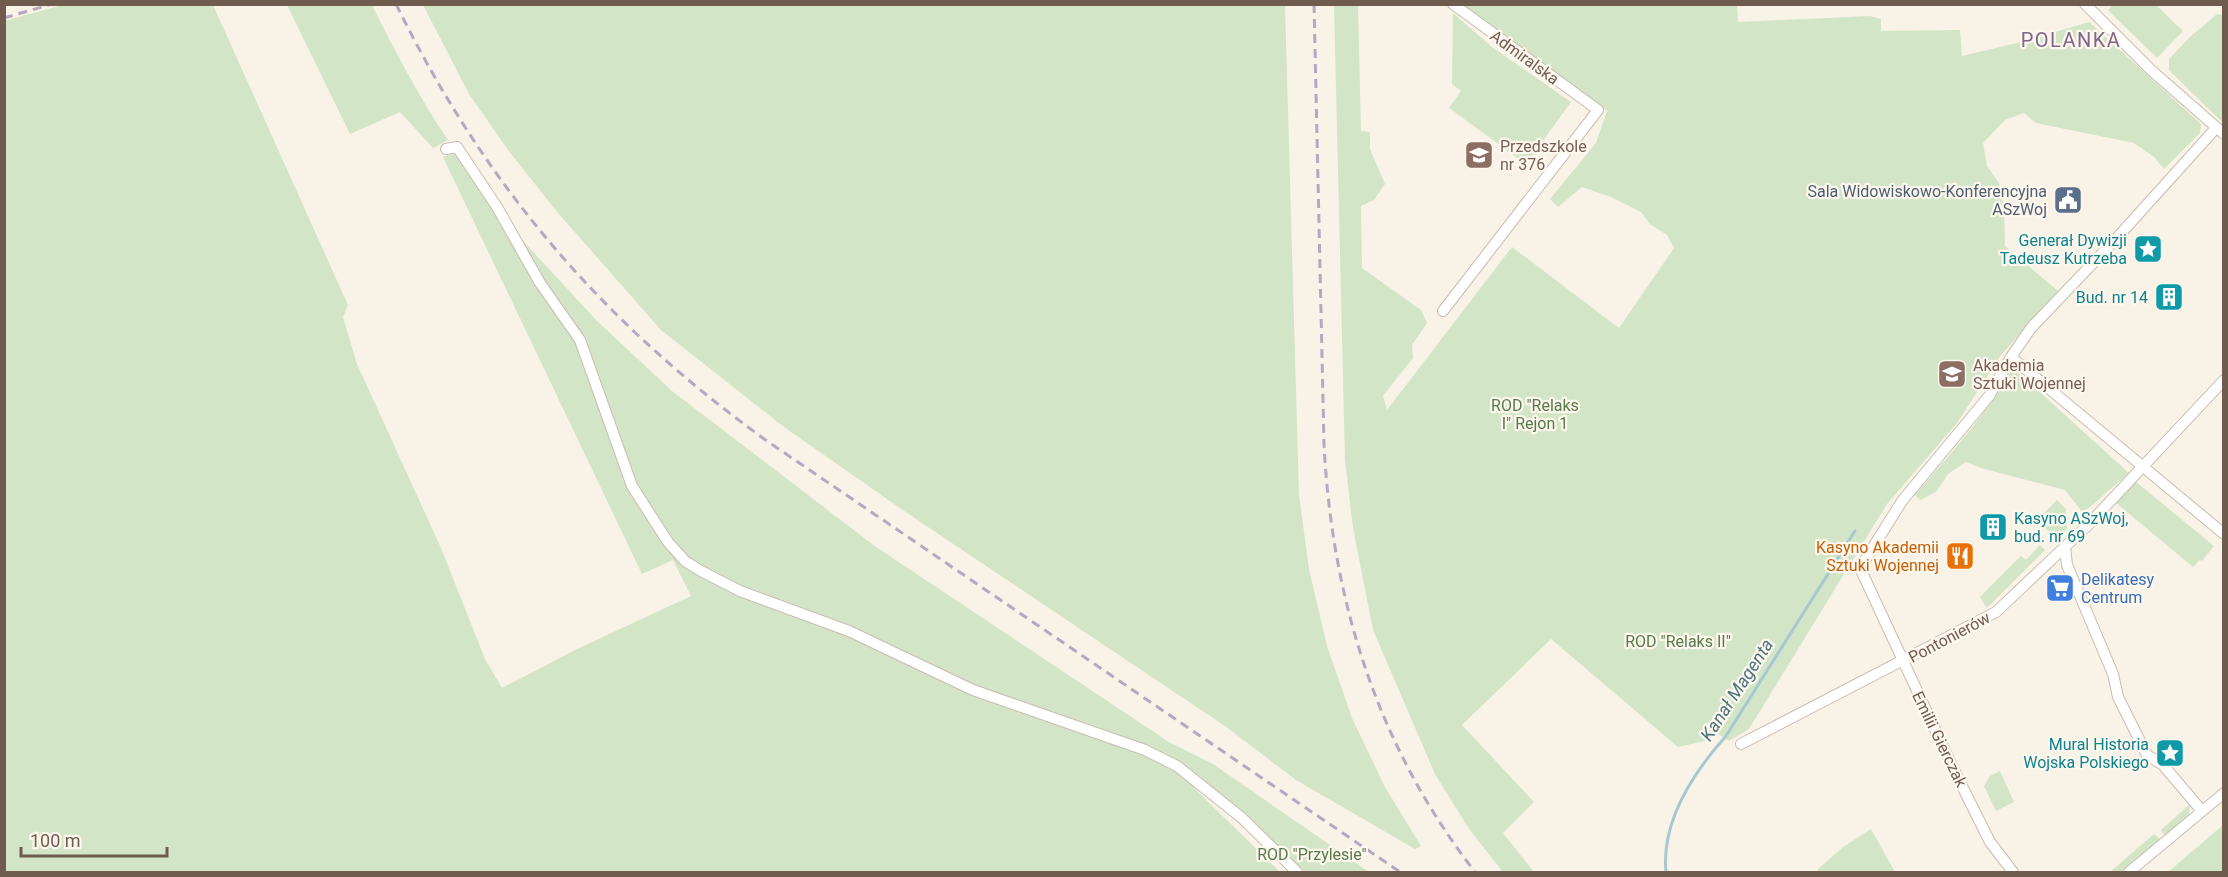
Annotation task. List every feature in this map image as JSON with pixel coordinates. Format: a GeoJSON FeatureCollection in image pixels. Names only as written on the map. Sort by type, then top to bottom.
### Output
{"type":"FeatureCollection","features":[{"type":"Feature","properties":{"kind":"street","name":"Admiralska"},"geometry":{"type":"LineString","coordinates":[[1443,311],[1598,110],[1452,4]]}},
{"type":"Feature","properties":{"kind":"street"},"geometry":{"type":"LineString","coordinates":[[2085,4],[2151,70],[2220,131],[2031,328],[2011,357],[2223,534]]}},
{"type":"Feature","properties":{"kind":"street"},"geometry":{"type":"LineString","coordinates":[[446,149],[457,147],[497,207],[540,283],[580,340],[632,486],[668,542],[685,561],[701,572],[740,591],[849,631],[973,690],[1145,750],[1177,766],[1242,818],[1297,873]]}},
{"type":"Feature","properties":{"kind":"street","name":"Emilii Gierczak"},"geometry":{"type":"LineString","coordinates":[[2011,357],[1989,396],[1902,501],[1860,568],[1990,842],[2013,873]]}},
{"type":"Feature","properties":{"kind":"street","name":"Pontonierów"},"geometry":{"type":"LineString","coordinates":[[1741,744],[1996,612],[2065,547],[2223,380]]}},
{"type":"Feature","properties":{"kind":"street"},"geometry":{"type":"LineString","coordinates":[[2065,547],[2067,565],[2113,674],[2118,697],[2147,755],[2163,765],[2202,811]]}},
{"type":"Feature","properties":{"kind":"street"},"geometry":{"type":"LineString","coordinates":[[2051,560],[2067,565]]}},
{"type":"Feature","properties":{"kind":"street"},"geometry":{"type":"LineString","coordinates":[[2129,873],[2223,793]]}},
{"type":"Feature","properties":{"kind":"green space"},"geometry":{"type":"Polygon","coordinates":[[[2114,4],[2156,5],[2183,31],[2157,58],[2108,10],[2114,4]]]}},
{"type":"Feature","properties":{"kind":"green space","name":"ROD \"Przylesie\""},"geometry":{"type":"Polygon","coordinates":[[[63,5],[213,5],[348,305],[343,317],[357,364],[441,548],[485,659],[502,688],[577,649],[691,596],[673,560],[642,574],[443,157],[452,154],[458,154],[513,230],[597,321],[672,391],[876,547],[1169,742],[1213,764],[1369,872],[1304,872],[1242,812],[1200,777],[1194,788],[1280,872],[5,872],[4,21],[63,5]]]}},
{"type":"Feature","properties":{"kind":"green space"},"geometry":{"type":"Polygon","coordinates":[[[287,5],[372,5],[408,74],[448,140],[433,148],[400,112],[350,134],[287,5]]]}},
{"type":"Feature","properties":{"kind":"green space"},"geometry":{"type":"Polygon","coordinates":[[[423,5],[1285,5],[1299,495],[1309,569],[1327,646],[1352,718],[1385,787],[1421,846],[1415,849],[1296,780],[1225,726],[907,513],[784,427],[661,330],[558,213],[508,150],[469,94],[423,5]]]}},
{"type":"Feature","properties":{"kind":"green space"},"geometry":{"type":"Polygon","coordinates":[[[1334,5],[1358,5],[1361,131],[1370,132],[1370,149],[1385,184],[1374,200],[1361,206],[1362,268],[1421,310],[1427,323],[1412,345],[1413,358],[1383,396],[1387,410],[1512,247],[1619,328],[1674,248],[1667,235],[1650,224],[1641,212],[1611,197],[1582,187],[1558,207],[1550,199],[1596,143],[1607,111],[1459,5],[1737,5],[1738,22],[1870,16],[1881,19],[1881,31],[1960,30],[1962,56],[2089,22],[2201,124],[2200,133],[2164,169],[2154,157],[2134,143],[2036,123],[2024,113],[2005,120],[1983,143],[1987,166],[1999,183],[2004,207],[2005,246],[2058,291],[2001,355],[1957,423],[1887,504],[1749,729],[1729,741],[1715,732],[1709,740],[1678,747],[1551,639],[1462,725],[1534,802],[1503,833],[1534,872],[1503,872],[1469,829],[1435,774],[1373,630],[1353,528],[1345,461],[1334,5]]]}},
{"type":"Feature","properties":{"kind":"green space"},"geometry":{"type":"Polygon","coordinates":[[[1453,13],[1492,47],[1571,102],[1526,164],[1449,108],[1461,91],[1452,84],[1453,13]]]}},
{"type":"Feature","properties":{"kind":"green space"},"geometry":{"type":"Polygon","coordinates":[[[2217,14],[2223,15],[2223,123],[2169,70],[2169,59],[2217,14]]]}},
{"type":"Feature","properties":{"kind":"green space"},"geometry":{"type":"Polygon","coordinates":[[[2012,367],[2129,473],[2083,513],[2065,490],[1966,462],[1948,474],[1937,491],[1921,500],[1915,495],[1980,418],[2012,367]]]}},
{"type":"Feature","properties":{"kind":"green space"},"geometry":{"type":"Polygon","coordinates":[[[2135,481],[2214,546],[2202,561],[2200,560],[2193,567],[2115,502],[2135,481]]]}},
{"type":"Feature","properties":{"kind":"green space"},"geometry":{"type":"Polygon","coordinates":[[[2057,500],[2066,509],[2067,529],[2057,539],[2037,520],[2057,500]]]}},
{"type":"Feature","properties":{"kind":"green space"},"geometry":{"type":"Polygon","coordinates":[[[2040,545],[2045,550],[1986,607],[1980,597],[2021,556],[2026,560],[2040,545]]]}},
{"type":"Feature","properties":{"kind":"green space"},"geometry":{"type":"Polygon","coordinates":[[[2000,771],[2014,802],[1996,811],[1984,786],[1990,776],[2000,771]]]}},
{"type":"Feature","properties":{"kind":"green space"},"geometry":{"type":"Polygon","coordinates":[[[2189,805],[2190,810],[2186,818],[2165,836],[2161,830],[2189,805]]]}},
{"type":"Feature","properties":{"kind":"green space"},"geometry":{"type":"Polygon","coordinates":[[[2223,825],[2223,872],[2168,872],[2223,825]]]}},
{"type":"Feature","properties":{"kind":"green space"},"geometry":{"type":"Polygon","coordinates":[[[1871,829],[1895,872],[1819,872],[1817,870],[1843,847],[1871,829]]]}},
{"type":"Feature","properties":{"kind":"green space"},"geometry":{"type":"Polygon","coordinates":[[[2154,834],[2160,839],[2121,872],[2110,872],[2154,834]]]}},
{"type":"Feature","properties":{"kind":"waterway","name":"Kanał Magenta"},"geometry":{"type":"LineString","coordinates":[[1666,872],[1669,834],[1674,816],[1691,782],[1726,736],[1855,531]]}},
{"type":"Feature","properties":{"kind":"railway"},"geometry":{"type":"LineString","coordinates":[[4,18],[52,4]]}},
{"type":"Feature","properties":{"kind":"railway"},"geometry":{"type":"LineString","coordinates":[[396,4],[431,70],[469,133],[509,191],[553,246],[601,299],[707,396],[767,441],[1400,872]]}},
{"type":"Feature","properties":{"kind":"railway"},"geometry":{"type":"LineString","coordinates":[[1314,4],[1324,444],[1337,560],[1366,670],[1387,723],[1412,775],[1441,824],[1475,872]]}},
{"type":"Feature","properties":{"kind":"place","name":"Przedszkole nr 376"},"geometry":{"type":"Point","coordinates":[1479,155]}},
{"type":"Feature","properties":{"kind":"place","name":"Sala Widowiskowo-Konferencyjna ASzWoj"},"geometry":{"type":"Point","coordinates":[2068,200]}},
{"type":"Feature","properties":{"kind":"place","name":"Generał Dywizji Tadeusz Kutrzeba"},"geometry":{"type":"Point","coordinates":[2148,249]}},
{"type":"Feature","properties":{"kind":"place","name":"Bud. nr 14"},"geometry":{"type":"Point","coordinates":[2169,297]}},
{"type":"Feature","properties":{"kind":"place","name":"Akademia Sztuki Wojennej"},"geometry":{"type":"Point","coordinates":[1952,374]}},
{"type":"Feature","properties":{"kind":"place","name":"Kasyno ASzWoj, bud. nr 69"},"geometry":{"type":"Point","coordinates":[1993,527]}},
{"type":"Feature","properties":{"kind":"place","name":"Kasyno Akademii Sztuki Wojennej"},"geometry":{"type":"Point","coordinates":[1960,556]}},
{"type":"Feature","properties":{"kind":"place","name":"Delikatesy Centrum"},"geometry":{"type":"Point","coordinates":[2060,588]}},
{"type":"Feature","properties":{"kind":"place","name":"Mural Historia Wojska Polskiego"},"geometry":{"type":"Point","coordinates":[2170,753]}},
{"type":"Feature","properties":{"kind":"district","name":"POLANKA"},"geometry":{"type":"Point","coordinates":[2071,40]}},
{"type":"Feature","properties":{"kind":"park label","name":"ROD \"Relaks I\" Rejon 1"},"geometry":{"type":"Point","coordinates":[1535,414]}},
{"type":"Feature","properties":{"kind":"park label","name":"ROD \"Relaks II\""},"geometry":{"type":"Point","coordinates":[1678,641]}}]}
